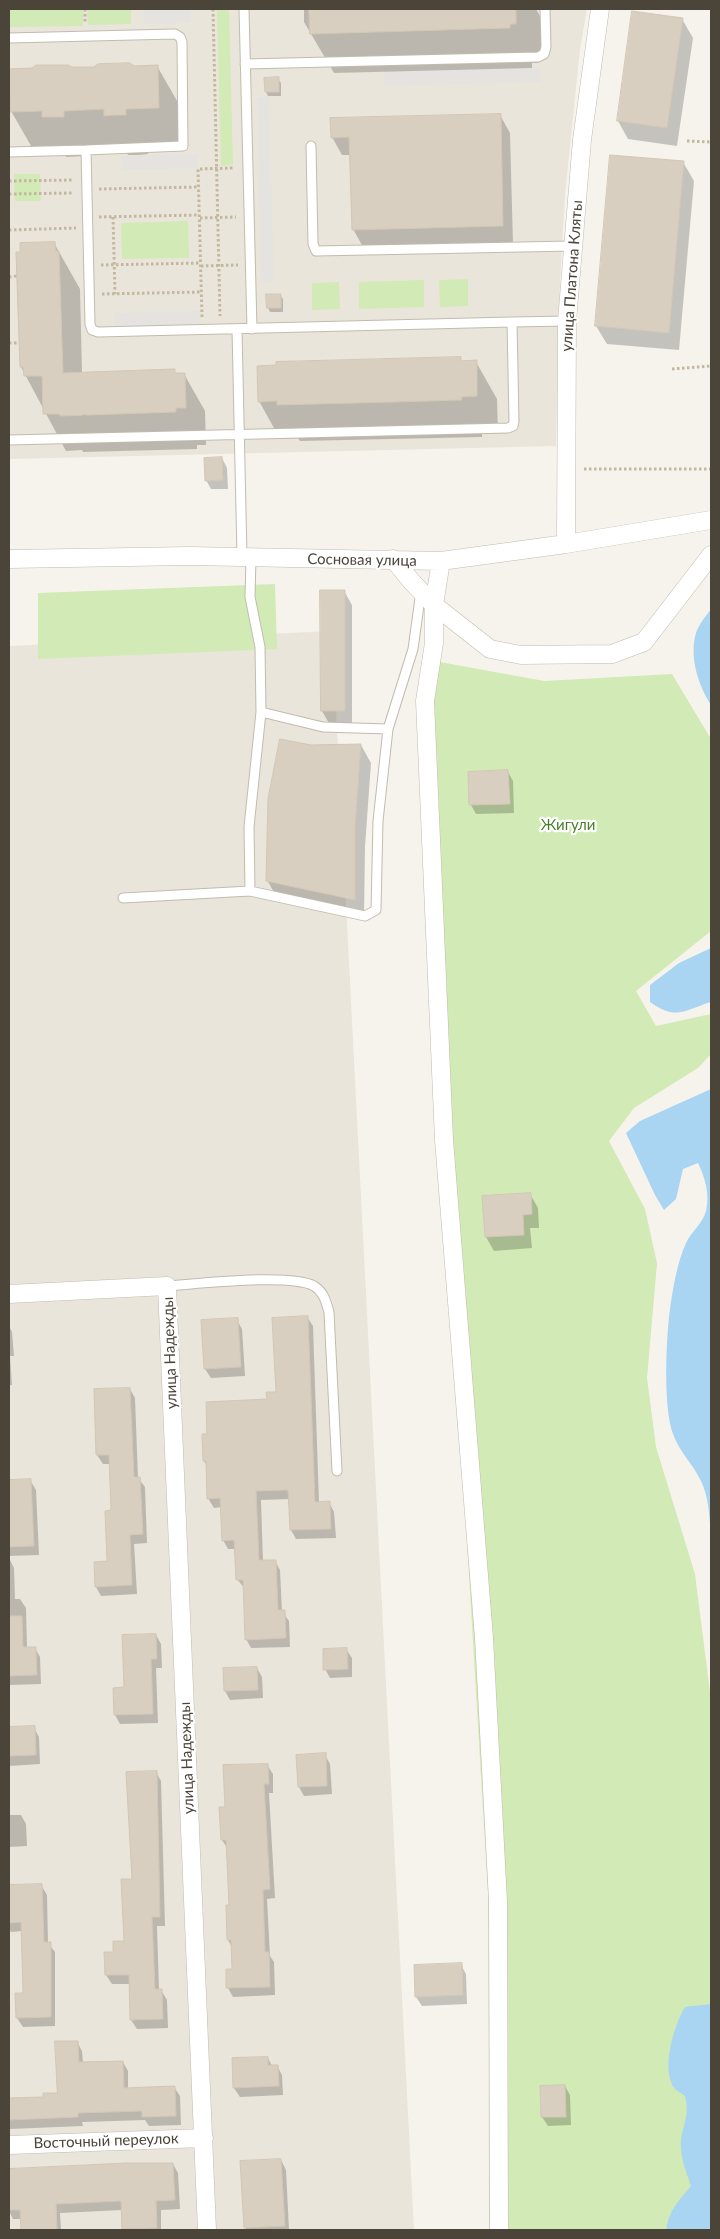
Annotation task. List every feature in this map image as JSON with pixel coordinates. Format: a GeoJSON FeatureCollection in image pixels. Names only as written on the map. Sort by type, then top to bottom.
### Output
{"type":"FeatureCollection","features":[{"type":"Feature","properties":{"kind":"street","name":"улица Платона Кляты"},"geometry":{"type":"LineString","coordinates":[[566,544],[567,321],[582,140],[600,9]]}},
{"type":"Feature","properties":{"kind":"street","name":"Сосновая улица"},"geometry":{"type":"LineString","coordinates":[[9,559],[190,556],[441,561],[566,544],[711,520]]}},
{"type":"Feature","properties":{"kind":"street"},"geometry":{"type":"LineString","coordinates":[[393,559],[434,605],[490,649],[521,655],[612,654],[644,642],[711,555]]}},
{"type":"Feature","properties":{"kind":"street"},"geometry":{"type":"LineString","coordinates":[[441,561],[434,605],[434,643],[425,701],[444,1140],[484,1638],[498,1901],[498,2230]]}},
{"type":"Feature","properties":{"kind":"street"},"geometry":{"type":"LineString","coordinates":[[9,1294],[167,1286]]}},
{"type":"Feature","properties":{"kind":"street","name":"улица Надежды"},"geometry":{"type":"LineString","coordinates":[[167,1286],[207,2230]]}},
{"type":"Feature","properties":{"kind":"street","name":"Восточный переулок"},"geometry":{"type":"LineString","coordinates":[[9,2145],[204,2138]]}},
{"type":"Feature","properties":{"kind":"lane"},"geometry":{"type":"LineString","coordinates":[[244,9],[252,329]]}},
{"type":"Feature","properties":{"kind":"lane"},"geometry":{"type":"LineString","coordinates":[[245,64],[538,57],[544,54],[546,47],[545,9]]}},
{"type":"Feature","properties":{"kind":"lane"},"geometry":{"type":"LineString","coordinates":[[9,38],[175,34],[180,36],[182,42],[183,146],[9,152]]}},
{"type":"Feature","properties":{"kind":"lane"},"geometry":{"type":"LineString","coordinates":[[311,146],[314,244],[316,251],[572,246]]}},
{"type":"Feature","properties":{"kind":"lane"},"geometry":{"type":"LineString","coordinates":[[86,150],[90,324],[92,330],[99,332],[567,321]]}},
{"type":"Feature","properties":{"kind":"lane"},"geometry":{"type":"LineString","coordinates":[[9,440],[513,426],[512,322]]}},
{"type":"Feature","properties":{"kind":"lane"},"geometry":{"type":"LineString","coordinates":[[237,329],[240,434],[247,557],[250,597],[260,647],[261,712],[249,827],[250,891]]}},
{"type":"Feature","properties":{"kind":"lane"},"geometry":{"type":"LineString","coordinates":[[123,898],[250,891],[365,916],[376,910],[378,821],[388,729],[413,649],[421,591]]}},
{"type":"Feature","properties":{"kind":"lane"},"geometry":{"type":"LineString","coordinates":[[261,712],[323,726],[388,729]]}},
{"type":"Feature","properties":{"kind":"lane"},"geometry":{"type":"LineString","coordinates":[[167,1286],[282,1280],[303,1281],[316,1287],[325,1297],[329,1312],[336,1471]]}},
{"type":"Feature","properties":{"kind":"path"},"geometry":{"type":"LineString","coordinates":[[213,9],[221,329]]}},
{"type":"Feature","properties":{"kind":"path"},"geometry":{"type":"LineString","coordinates":[[688,141],[711,142]]}},
{"type":"Feature","properties":{"kind":"path"},"geometry":{"type":"LineString","coordinates":[[202,330],[198,169],[248,168]]}},
{"type":"Feature","properties":{"kind":"path"},"geometry":{"type":"LineString","coordinates":[[9,181],[74,180]]}},
{"type":"Feature","properties":{"kind":"path"},"geometry":{"type":"LineString","coordinates":[[96,189],[199,187]]}},
{"type":"Feature","properties":{"kind":"path"},"geometry":{"type":"LineString","coordinates":[[9,194],[74,192]]}},
{"type":"Feature","properties":{"kind":"path"},"geometry":{"type":"LineString","coordinates":[[96,217],[249,216]]}},
{"type":"Feature","properties":{"kind":"path"},"geometry":{"type":"LineString","coordinates":[[113,217],[115,294]]}},
{"type":"Feature","properties":{"kind":"path"},"geometry":{"type":"LineString","coordinates":[[9,230],[87,228]]}},
{"type":"Feature","properties":{"kind":"path"},"geometry":{"type":"LineString","coordinates":[[98,266],[250,265]]}},
{"type":"Feature","properties":{"kind":"path"},"geometry":{"type":"LineString","coordinates":[[9,277],[17,276]]}},
{"type":"Feature","properties":{"kind":"path"},"geometry":{"type":"LineString","coordinates":[[98,294],[201,292]]}},
{"type":"Feature","properties":{"kind":"path"},"geometry":{"type":"LineString","coordinates":[[9,343],[19,342]]}},
{"type":"Feature","properties":{"kind":"path"},"geometry":{"type":"LineString","coordinates":[[672,369],[711,366]]}},
{"type":"Feature","properties":{"kind":"path"},"geometry":{"type":"LineString","coordinates":[[84,415],[85,430]]}},
{"type":"Feature","properties":{"kind":"path"},"geometry":{"type":"LineString","coordinates":[[566,469],[711,469]]}},
{"type":"Feature","properties":{"kind":"shaded area"},"geometry":{"type":"Polygon","coordinates":[[[9,9],[587,9],[580,49],[565,195],[560,281],[556,446],[9,459],[9,9]]]}},
{"type":"Feature","properties":{"kind":"shaded area"},"geometry":{"type":"Polygon","coordinates":[[[191,9],[191,23],[144,24],[143,10],[191,9]]]}},
{"type":"Feature","properties":{"kind":"shaded area"},"geometry":{"type":"Polygon","coordinates":[[[540,68],[541,82],[384,86],[384,71],[540,68]]]}},
{"type":"Feature","properties":{"kind":"shaded area"},"geometry":{"type":"Polygon","coordinates":[[[257,97],[269,97],[274,282],[261,282],[257,97]]]}},
{"type":"Feature","properties":{"kind":"shaded area"},"geometry":{"type":"Polygon","coordinates":[[[197,154],[197,168],[122,170],[122,156],[197,154]]]}},
{"type":"Feature","properties":{"kind":"shaded area"},"geometry":{"type":"Polygon","coordinates":[[[200,311],[201,325],[115,327],[115,313],[200,311]]]}},
{"type":"Feature","properties":{"kind":"shaded area"},"geometry":{"type":"Polygon","coordinates":[[[332,631],[414,2230],[9,2230],[9,646],[332,631]]]}},
{"type":"Feature","properties":{"kind":"green space"},"geometry":{"type":"Polygon","coordinates":[[[9,9],[83,9],[83,26],[9,27],[9,9]]]}},
{"type":"Feature","properties":{"kind":"green space"},"geometry":{"type":"Polygon","coordinates":[[[87,9],[131,9],[131,24],[88,25],[87,9]]]}},
{"type":"Feature","properties":{"kind":"green space"},"geometry":{"type":"Polygon","coordinates":[[[217,9],[229,9],[233,165],[221,166],[217,9]]]}},
{"type":"Feature","properties":{"kind":"green space"},"geometry":{"type":"Polygon","coordinates":[[[14,174],[40,174],[41,201],[15,201],[14,174]]]}},
{"type":"Feature","properties":{"kind":"green space"},"geometry":{"type":"Polygon","coordinates":[[[188,221],[189,258],[122,259],[121,223],[188,221]]]}},
{"type":"Feature","properties":{"kind":"green space"},"geometry":{"type":"Polygon","coordinates":[[[468,279],[468,306],[440,307],[439,280],[468,279]]]}},
{"type":"Feature","properties":{"kind":"green space"},"geometry":{"type":"Polygon","coordinates":[[[424,280],[424,307],[359,309],[359,282],[424,280]]]}},
{"type":"Feature","properties":{"kind":"green space"},"geometry":{"type":"Polygon","coordinates":[[[339,282],[340,309],[312,310],[312,283],[339,282]]]}},
{"type":"Feature","properties":{"kind":"green space"},"geometry":{"type":"Polygon","coordinates":[[[275,584],[277,649],[38,659],[38,593],[275,584]]]}},
{"type":"Feature","properties":{"kind":"green space","name":"Жигули"},"geometry":{"type":"Polygon","coordinates":[[[429,660],[544,681],[672,674],[711,739],[711,931],[636,991],[656,1026],[711,1014],[711,1054],[698,1068],[634,1108],[609,1141],[645,1209],[657,1263],[647,1378],[656,1447],[695,1574],[711,1700],[711,2015],[691,2098],[693,2201],[681,2230],[489,2230],[488,1894],[417,703],[429,660]]]}},
{"type":"Feature","properties":{"kind":"water"},"geometry":{"type":"Polygon","coordinates":[[[711,609],[711,705],[702,689],[696,670],[694,642],[697,630],[711,609]]]}},
{"type":"Feature","properties":{"kind":"water"},"geometry":{"type":"Polygon","coordinates":[[[711,948],[711,1002],[687,1011],[674,1012],[659,1008],[650,1002],[650,985],[679,963],[711,948]]]}},
{"type":"Feature","properties":{"kind":"water"},"geometry":{"type":"Polygon","coordinates":[[[711,1089],[711,1534],[708,1506],[703,1485],[673,1434],[668,1407],[666,1372],[671,1301],[676,1276],[686,1243],[706,1211],[706,1186],[698,1163],[683,1169],[676,1199],[664,1210],[626,1133],[640,1121],[711,1089]]]}},
{"type":"Feature","properties":{"kind":"water"},"geometry":{"type":"Polygon","coordinates":[[[711,2004],[711,2230],[666,2230],[678,2201],[691,2186],[681,2152],[687,2104],[685,2096],[675,2089],[671,2081],[669,2071],[670,2048],[685,2007],[711,2004]]]}},
{"type":"Feature","properties":{"kind":"building"},"geometry":{"type":"Polygon","coordinates":[[[309,9],[516,9],[516,24],[510,24],[510,28],[310,34],[309,9]]]}},
{"type":"Feature","properties":{"kind":"building"},"geometry":{"type":"Polygon","coordinates":[[[632,11],[683,18],[667,128],[617,121],[632,11]]]}},
{"type":"Feature","properties":{"kind":"building"},"geometry":{"type":"Polygon","coordinates":[[[130,63],[134,66],[158,65],[159,108],[126,109],[126,115],[104,116],[104,109],[64,111],[64,117],[42,117],[42,111],[10,112],[9,69],[32,68],[36,65],[94,67],[98,64],[130,63]]]}},
{"type":"Feature","properties":{"kind":"building"},"geometry":{"type":"Polygon","coordinates":[[[279,77],[279,92],[265,92],[264,78],[279,77]]]}},
{"type":"Feature","properties":{"kind":"building"},"geometry":{"type":"Polygon","coordinates":[[[501,114],[503,226],[352,230],[349,137],[331,138],[330,118],[501,114]]]}},
{"type":"Feature","properties":{"kind":"building"},"geometry":{"type":"Polygon","coordinates":[[[610,155],[684,161],[669,333],[595,326],[610,155]]]}},
{"type":"Feature","properties":{"kind":"building"},"geometry":{"type":"Polygon","coordinates":[[[55,242],[56,251],[59,251],[63,373],[175,369],[175,373],[185,373],[186,408],[176,408],[176,412],[60,416],[60,414],[43,414],[42,376],[24,376],[23,367],[20,367],[16,252],[20,252],[20,243],[55,242]]]}},
{"type":"Feature","properties":{"kind":"building"},"geometry":{"type":"Polygon","coordinates":[[[266,294],[281,294],[281,308],[267,308],[266,294]]]}},
{"type":"Feature","properties":{"kind":"building"},"geometry":{"type":"Polygon","coordinates":[[[461,357],[461,361],[477,360],[477,396],[461,397],[462,400],[277,405],[277,401],[258,402],[257,366],[276,365],[276,362],[461,357]]]}},
{"type":"Feature","properties":{"kind":"building"},"geometry":{"type":"Polygon","coordinates":[[[222,457],[223,480],[205,481],[204,458],[222,457]]]}},
{"type":"Feature","properties":{"kind":"building"},"geometry":{"type":"Polygon","coordinates":[[[320,590],[345,590],[345,711],[321,711],[320,590]]]}},
{"type":"Feature","properties":{"kind":"building"},"geometry":{"type":"Polygon","coordinates":[[[280,739],[311,745],[361,744],[355,828],[355,900],[266,881],[268,799],[280,739]]]}},
{"type":"Feature","properties":{"kind":"building"},"geometry":{"type":"Polygon","coordinates":[[[508,770],[510,804],[469,805],[468,772],[508,770]]]}},
{"type":"Feature","properties":{"kind":"building"},"geometry":{"type":"Polygon","coordinates":[[[531,1193],[532,1214],[523,1215],[524,1235],[485,1237],[482,1196],[531,1193]]]}},
{"type":"Feature","properties":{"kind":"building"},"geometry":{"type":"Polygon","coordinates":[[[308,1316],[315,1502],[330,1501],[331,1529],[290,1530],[288,1490],[256,1491],[259,1560],[276,1560],[278,1610],[285,1610],[286,1638],[245,1640],[243,1580],[236,1580],[234,1540],[222,1541],[220,1498],[207,1499],[206,1461],[203,1461],[202,1434],[207,1434],[206,1402],[267,1399],[266,1392],[276,1392],[272,1318],[308,1316]]]}},
{"type":"Feature","properties":{"kind":"building"},"geometry":{"type":"Polygon","coordinates":[[[238,1318],[241,1367],[204,1369],[201,1320],[238,1318]]]}},
{"type":"Feature","properties":{"kind":"building"},"geometry":{"type":"Polygon","coordinates":[[[130,1388],[134,1477],[140,1477],[143,1534],[130,1535],[132,1585],[95,1587],[94,1562],[107,1561],[105,1511],[111,1510],[109,1455],[96,1455],[94,1389],[130,1388]]]}},
{"type":"Feature","properties":{"kind":"building"},"geometry":{"type":"Polygon","coordinates":[[[31,1479],[34,1546],[9,1547],[9,1480],[31,1479]]]}},
{"type":"Feature","properties":{"kind":"building"},"geometry":{"type":"Polygon","coordinates":[[[9,1616],[22,1616],[23,1647],[36,1647],[37,1675],[9,1676],[9,1616]]]}},
{"type":"Feature","properties":{"kind":"building"},"geometry":{"type":"Polygon","coordinates":[[[156,1634],[157,1659],[151,1659],[153,1714],[114,1715],[113,1688],[124,1687],[122,1635],[156,1634]]]}},
{"type":"Feature","properties":{"kind":"building"},"geometry":{"type":"Polygon","coordinates":[[[347,1648],[348,1669],[323,1670],[323,1649],[347,1648]]]}},
{"type":"Feature","properties":{"kind":"building"},"geometry":{"type":"Polygon","coordinates":[[[257,1667],[258,1690],[224,1691],[223,1668],[257,1667]]]}},
{"type":"Feature","properties":{"kind":"building"},"geometry":{"type":"Polygon","coordinates":[[[35,1726],[36,1755],[9,1756],[9,1727],[35,1726]]]}},
{"type":"Feature","properties":{"kind":"building"},"geometry":{"type":"Polygon","coordinates":[[[326,1753],[327,1786],[298,1787],[296,1755],[326,1753]]]}},
{"type":"Feature","properties":{"kind":"building"},"geometry":{"type":"Polygon","coordinates":[[[268,1764],[269,1784],[264,1784],[270,1889],[263,1890],[265,1952],[269,1952],[270,1987],[226,1988],[226,1969],[232,1969],[231,1940],[227,1940],[226,1905],[229,1905],[226,1840],[221,1840],[219,1807],[225,1807],[223,1765],[268,1764]]]}},
{"type":"Feature","properties":{"kind":"building"},"geometry":{"type":"Polygon","coordinates":[[[157,1771],[160,1917],[152,1917],[155,1989],[162,1989],[163,2019],[130,2020],[129,1975],[105,1975],[104,1952],[113,1952],[113,1941],[124,1941],[121,1879],[132,1879],[126,1772],[157,1771]]]}},
{"type":"Feature","properties":{"kind":"building"},"geometry":{"type":"Polygon","coordinates":[[[42,1884],[44,1942],[51,1942],[51,2017],[16,2018],[15,1993],[23,1993],[21,1922],[9,1923],[9,1885],[42,1884]]]}},
{"type":"Feature","properties":{"kind":"building"},"geometry":{"type":"Polygon","coordinates":[[[462,1963],[463,1995],[415,1997],[414,1965],[462,1963]]]}},
{"type":"Feature","properties":{"kind":"building"},"geometry":{"type":"Polygon","coordinates":[[[55,2041],[78,2041],[79,2062],[123,2061],[124,2088],[175,2086],[176,2116],[142,2117],[142,2111],[78,2113],[78,2117],[9,2120],[9,2098],[43,2097],[43,2093],[57,2093],[55,2041]]]}},
{"type":"Feature","properties":{"kind":"building"},"geometry":{"type":"Polygon","coordinates":[[[268,2057],[268,2065],[278,2065],[279,2086],[233,2088],[232,2058],[268,2057]]]}},
{"type":"Feature","properties":{"kind":"building"},"geometry":{"type":"Polygon","coordinates":[[[565,2085],[566,2117],[541,2117],[540,2086],[565,2085]]]}},
{"type":"Feature","properties":{"kind":"building"},"geometry":{"type":"Polygon","coordinates":[[[281,2159],[285,2226],[244,2228],[240,2161],[281,2159]]]}},
{"type":"Feature","properties":{"kind":"building"},"geometry":{"type":"Polygon","coordinates":[[[127,2163],[173,2163],[175,2200],[156,2201],[157,2228],[122,2229],[121,2201],[56,2204],[57,2230],[21,2230],[20,2210],[9,2210],[9,2169],[127,2163]]]}}]}
